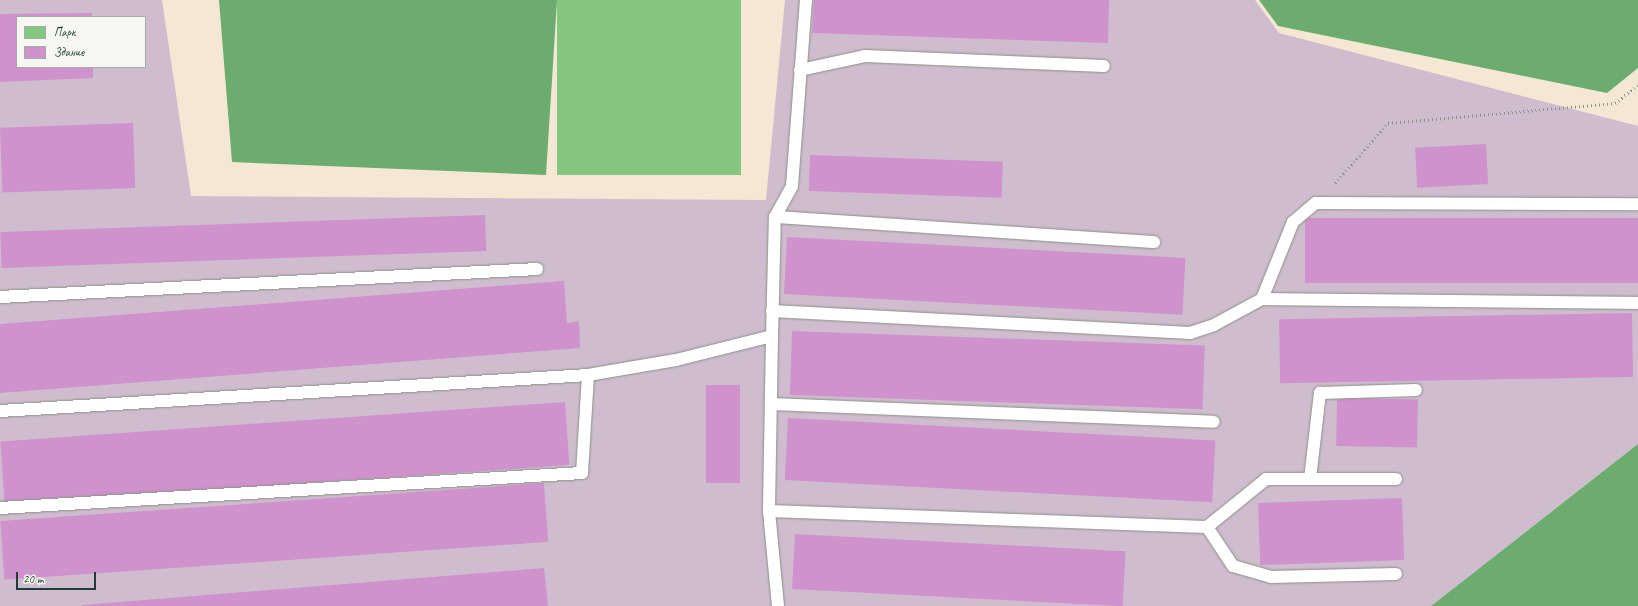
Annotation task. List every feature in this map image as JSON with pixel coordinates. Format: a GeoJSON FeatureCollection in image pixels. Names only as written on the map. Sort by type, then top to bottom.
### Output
{"type":"FeatureCollection","features":[{"type":"Feature","properties":{"kind":"lane"},"geometry":{"type":"LineString","coordinates":[[778,606],[769,511],[772,311],[776,218],[792,186],[806,0]]}},
{"type":"Feature","properties":{"kind":"lane"},"geometry":{"type":"LineString","coordinates":[[800,70],[865,56],[1104,66]]}},
{"type":"Feature","properties":{"kind":"lane"},"geometry":{"type":"LineString","coordinates":[[1262,300],[1293,222],[1316,203],[1638,204]]}},
{"type":"Feature","properties":{"kind":"lane"},"geometry":{"type":"LineString","coordinates":[[776,218],[1154,242]]}},
{"type":"Feature","properties":{"kind":"lane"},"geometry":{"type":"LineString","coordinates":[[0,297],[537,269]]}},
{"type":"Feature","properties":{"kind":"lane"},"geometry":{"type":"LineString","coordinates":[[772,311],[1190,333],[1214,325],[1262,300],[1638,303]]}},
{"type":"Feature","properties":{"kind":"lane"},"geometry":{"type":"LineString","coordinates":[[0,411],[588,375],[676,360],[772,336]]}},
{"type":"Feature","properties":{"kind":"lane"},"geometry":{"type":"LineString","coordinates":[[0,508],[582,472],[588,375]]}},
{"type":"Feature","properties":{"kind":"lane"},"geometry":{"type":"LineString","coordinates":[[1310,479],[1320,394],[1416,390]]}},
{"type":"Feature","properties":{"kind":"lane"},"geometry":{"type":"LineString","coordinates":[[771,404],[1214,422]]}},
{"type":"Feature","properties":{"kind":"lane"},"geometry":{"type":"LineString","coordinates":[[769,511],[1207,527],[1266,479],[1396,479]]}},
{"type":"Feature","properties":{"kind":"lane"},"geometry":{"type":"LineString","coordinates":[[1207,527],[1233,566],[1271,577],[1396,574]]}},
{"type":"Feature","properties":{"kind":"path"},"geometry":{"type":"LineString","coordinates":[[1316,203],[1388,123],[1615,104],[1638,85]]}},
{"type":"Feature","properties":{"kind":"shaded area"},"geometry":{"type":"Polygon","coordinates":[[[0,0],[162,0],[191,196],[766,200],[785,0],[1255,0],[1279,33],[1638,126],[1638,444],[1431,606],[0,606],[0,0]]]}},
{"type":"Feature","properties":{"kind":"green space"},"geometry":{"type":"Polygon","coordinates":[[[219,0],[557,0],[546,175],[232,162],[219,0]]]}},
{"type":"Feature","properties":{"kind":"green space"},"geometry":{"type":"Polygon","coordinates":[[[557,0],[741,0],[741,175],[557,175],[557,0]]]}},
{"type":"Feature","properties":{"kind":"green space"},"geometry":{"type":"Polygon","coordinates":[[[1259,0],[1638,0],[1638,68],[1607,93],[1278,26],[1259,0]]]}},
{"type":"Feature","properties":{"kind":"green space"},"geometry":{"type":"Polygon","coordinates":[[[1638,444],[1638,606],[1431,606],[1638,444]]]}},
{"type":"Feature","properties":{"kind":"building"},"geometry":{"type":"Polygon","coordinates":[[[814,0],[1109,0],[1108,43],[812,33],[814,0]]]}},
{"type":"Feature","properties":{"kind":"building"},"geometry":{"type":"Polygon","coordinates":[[[92,13],[92,16],[16,16],[16,68],[93,68],[93,78],[0,82],[0,14],[92,13]]]}},
{"type":"Feature","properties":{"kind":"building"},"geometry":{"type":"Polygon","coordinates":[[[133,123],[135,188],[2,193],[0,128],[133,123]]]}},
{"type":"Feature","properties":{"kind":"building"},"geometry":{"type":"Polygon","coordinates":[[[1486,144],[1488,184],[1417,188],[1415,148],[1486,144]]]}},
{"type":"Feature","properties":{"kind":"building"},"geometry":{"type":"Polygon","coordinates":[[[810,155],[1003,162],[1002,198],[809,191],[810,155]]]}},
{"type":"Feature","properties":{"kind":"building"},"geometry":{"type":"Polygon","coordinates":[[[485,215],[486,251],[2,268],[0,232],[485,215]]]}},
{"type":"Feature","properties":{"kind":"building"},"geometry":{"type":"Polygon","coordinates":[[[1305,218],[1638,218],[1638,283],[1305,283],[1305,218]]]}},
{"type":"Feature","properties":{"kind":"building"},"geometry":{"type":"Polygon","coordinates":[[[787,237],[1185,258],[1182,315],[784,294],[787,237]]]}},
{"type":"Feature","properties":{"kind":"building"},"geometry":{"type":"Polygon","coordinates":[[[564,281],[567,323],[579,321],[580,348],[0,393],[0,324],[564,281]]]}},
{"type":"Feature","properties":{"kind":"building"},"geometry":{"type":"Polygon","coordinates":[[[1632,313],[1633,377],[1280,383],[1279,319],[1632,313]]]}},
{"type":"Feature","properties":{"kind":"building"},"geometry":{"type":"Polygon","coordinates":[[[792,331],[1205,345],[1203,409],[790,395],[792,331]]]}},
{"type":"Feature","properties":{"kind":"building"},"geometry":{"type":"Polygon","coordinates":[[[706,385],[740,385],[740,483],[706,483],[706,385]]]}},
{"type":"Feature","properties":{"kind":"building"},"geometry":{"type":"Polygon","coordinates":[[[1337,398],[1418,399],[1417,447],[1336,446],[1337,398]]]}},
{"type":"Feature","properties":{"kind":"building"},"geometry":{"type":"Polygon","coordinates":[[[565,402],[569,465],[5,504],[0,441],[565,402]]]}},
{"type":"Feature","properties":{"kind":"building"},"geometry":{"type":"Polygon","coordinates":[[[788,418],[1215,440],[1212,502],[785,480],[788,418]]]}},
{"type":"Feature","properties":{"kind":"building"},"geometry":{"type":"Polygon","coordinates":[[[544,483],[548,542],[4,580],[0,521],[544,483]]]}},
{"type":"Feature","properties":{"kind":"building"},"geometry":{"type":"Polygon","coordinates":[[[1402,498],[1404,560],[1260,565],[1258,503],[1402,498]]]}},
{"type":"Feature","properties":{"kind":"building"},"geometry":{"type":"Polygon","coordinates":[[[795,534],[1126,551],[1123,606],[792,589],[795,534]]]}},
{"type":"Feature","properties":{"kind":"building"},"geometry":{"type":"Polygon","coordinates":[[[544,568],[548,606],[82,606],[82,605],[544,568]]]}}]}
